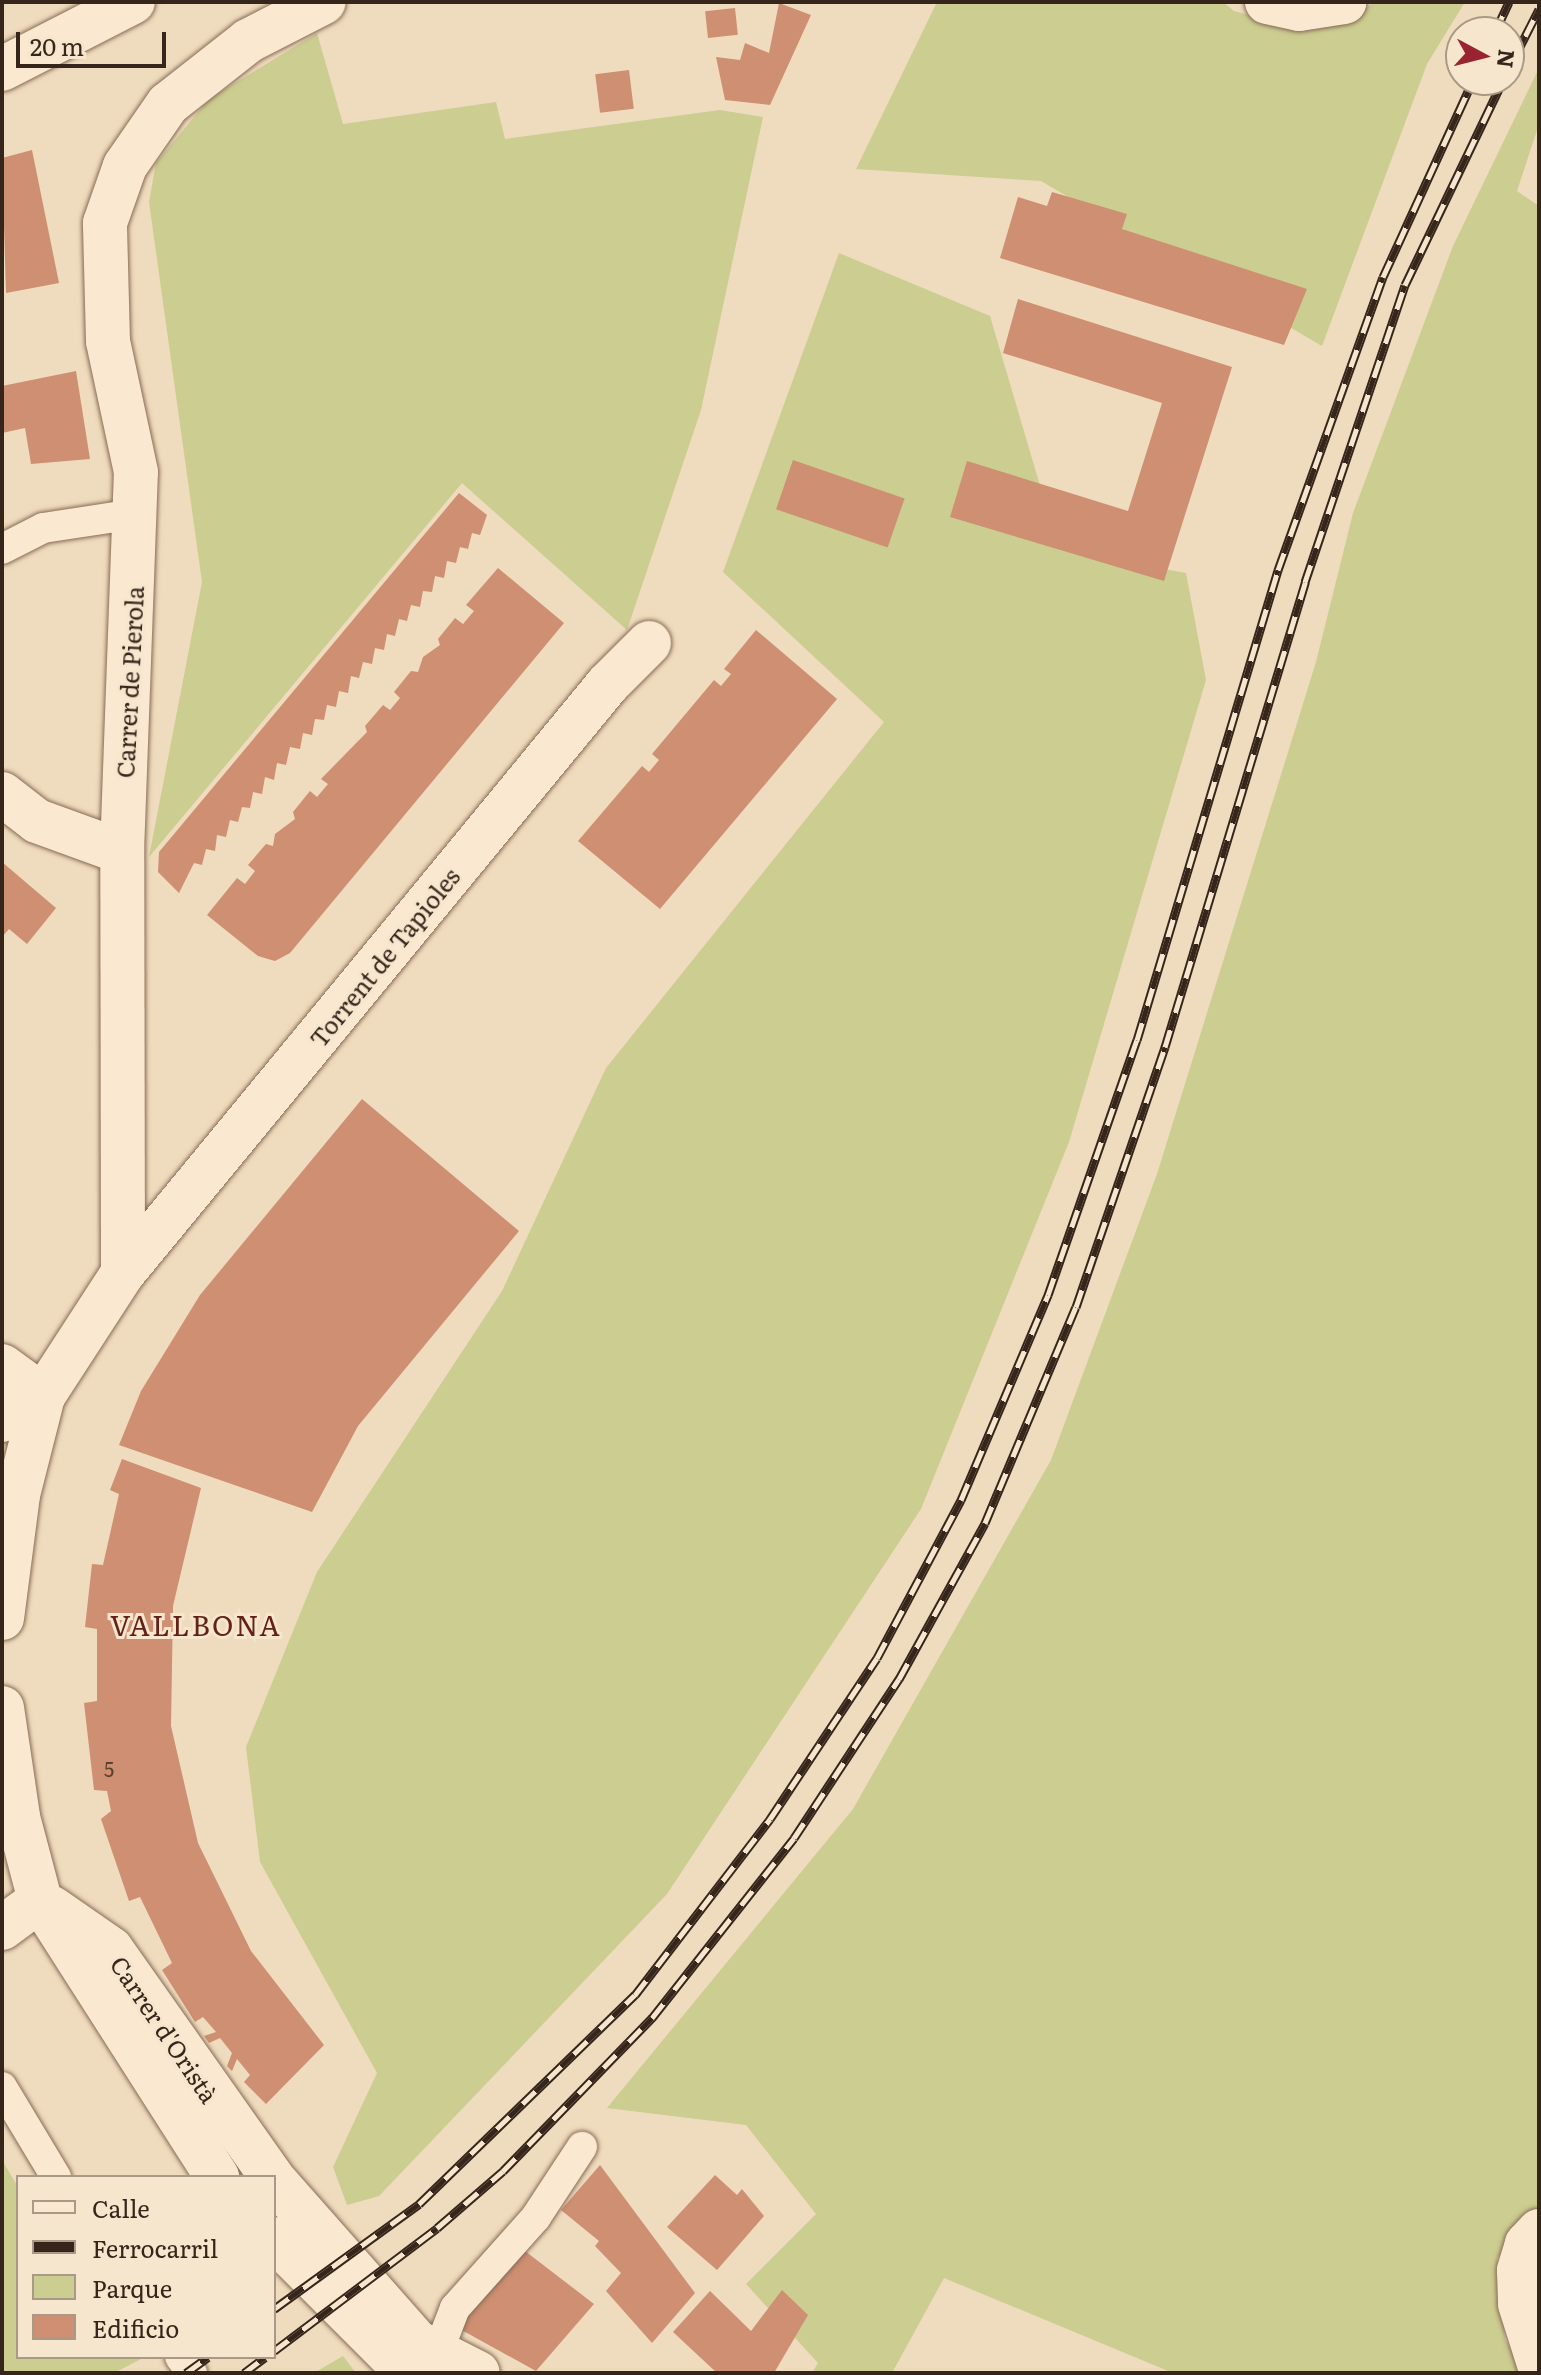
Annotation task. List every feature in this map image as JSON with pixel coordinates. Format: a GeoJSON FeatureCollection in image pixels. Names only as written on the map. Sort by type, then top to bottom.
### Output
{"type":"FeatureCollection","features":[{"type":"Feature","properties":{"kind":"street"},"geometry":{"type":"LineString","coordinates":[[2,69],[133,2]]}},
{"type":"Feature","properties":{"kind":"street","name":"Carrer de Pierola"},"geometry":{"type":"LineString","coordinates":[[123,1273],[122,852],[136,472],[108,341],[104,281],[105,223],[125,166],[168,104],[248,41],[324,2]]}},
{"type":"Feature","properties":{"kind":"street"},"geometry":{"type":"LineString","coordinates":[[1267,2],[1299,9],[1344,2]]}},
{"type":"Feature","properties":{"kind":"street","name":"Torrent de Tapioles"},"geometry":{"type":"LineString","coordinates":[[123,1273],[608,684],[649,643]]}},
{"type":"Feature","properties":{"kind":"street"},"geometry":{"type":"LineString","coordinates":[[2,794],[37,821],[122,852]]}},
{"type":"Feature","properties":{"kind":"street"},"geometry":{"type":"LineString","coordinates":[[2,1618],[18,1495],[43,1396],[123,1273]]}},
{"type":"Feature","properties":{"kind":"street"},"geometry":{"type":"LineString","coordinates":[[2,1366],[43,1396]]}},
{"type":"Feature","properties":{"kind":"street"},"geometry":{"type":"LineString","coordinates":[[2,1420],[43,1396]]}},
{"type":"Feature","properties":{"kind":"street","name":"Carrer d'Oristà"},"geometry":{"type":"LineString","coordinates":[[2,1708],[5,1757],[40,1900],[216,2175]]}},
{"type":"Feature","properties":{"kind":"street"},"geometry":{"type":"LineString","coordinates":[[2,1928],[40,1900]]}},
{"type":"Feature","properties":{"kind":"street","name":"Carrer d'Oristà"},"geometry":{"type":"LineString","coordinates":[[40,1900],[111,1949],[271,2175]]}},
{"type":"Feature","properties":{"kind":"street","name":"Carrer d'Oristà"},"geometry":{"type":"LineString","coordinates":[[276,2182],[385,2310],[417,2342],[423,2363]]}},
{"type":"Feature","properties":{"kind":"street"},"geometry":{"type":"LineString","coordinates":[[1539,2231],[1527,2244],[1519,2271],[1520,2304],[1539,2364]]}},
{"type":"Feature","properties":{"kind":"street","name":"Carrer d'Oristà"},"geometry":{"type":"LineString","coordinates":[[276,2241],[423,2363],[478,2373]]}},
{"type":"Feature","properties":{"kind":"lane"},"geometry":{"type":"LineString","coordinates":[[2,549],[43,528],[136,514]]}},
{"type":"Feature","properties":{"kind":"lane"},"geometry":{"type":"LineString","coordinates":[[2,2087],[55,2175]]}},
{"type":"Feature","properties":{"kind":"lane"},"geometry":{"type":"LineString","coordinates":[[423,2363],[455,2308],[536,2217],[582,2147]]}},
{"type":"Feature","properties":{"kind":"green space"},"geometry":{"type":"Polygon","coordinates":[[[937,2],[1223,2],[1234,11],[1285,24],[1363,10],[1375,2],[1465,2],[1456,16],[1445,16],[1445,35],[1427,64],[1322,346],[1041,181],[856,169],[937,2]]]}},
{"type":"Feature","properties":{"kind":"green space"},"geometry":{"type":"Polygon","coordinates":[[[317,33],[343,124],[496,102],[505,139],[720,110],[763,117],[701,410],[627,630],[462,483],[149,857],[202,582],[149,202],[156,163],[209,99],[317,33]]]}},
{"type":"Feature","properties":{"kind":"green space"},"geometry":{"type":"Polygon","coordinates":[[[1539,68],[1539,124],[1517,191],[1539,206],[1539,2211],[1497,2258],[1505,2340],[1526,2373],[1173,2373],[944,2278],[892,2373],[812,2373],[818,2363],[746,2284],[816,2214],[746,2125],[607,2108],[853,1809],[1051,1460],[1157,1174],[1316,662],[1353,513],[1453,246],[1539,68]]]}},
{"type":"Feature","properties":{"kind":"green space"},"geometry":{"type":"Polygon","coordinates":[[[839,253],[990,316],[1059,550],[1186,573],[1206,680],[1069,1142],[921,1509],[667,1894],[379,2196],[347,2205],[333,2167],[377,2073],[260,1862],[246,1747],[317,1572],[502,1291],[606,1068],[884,722],[723,572],[839,253]]]}},
{"type":"Feature","properties":{"kind":"green space"},"geometry":{"type":"Polygon","coordinates":[[[2,2160],[16,2184],[16,2359],[141,2359],[114,2373],[2,2373],[2,2160]]]}},
{"type":"Feature","properties":{"kind":"green space"},"geometry":{"type":"Polygon","coordinates":[[[343,2356],[356,2373],[314,2373],[343,2356]]]}},
{"type":"Feature","properties":{"kind":"building"},"geometry":{"type":"Polygon","coordinates":[[[779,3],[811,15],[770,105],[725,100],[716,57],[740,60],[745,43],[769,53],[779,3]]]}},
{"type":"Feature","properties":{"kind":"building"},"geometry":{"type":"Polygon","coordinates":[[[735,8],[738,35],[708,38],[705,11],[735,8]]]}},
{"type":"Feature","properties":{"kind":"building"},"geometry":{"type":"Polygon","coordinates":[[[629,70],[634,109],[600,113],[595,74],[629,70]]]}},
{"type":"Feature","properties":{"kind":"building"},"geometry":{"type":"Polygon","coordinates":[[[32,150],[59,283],[6,293],[2,158],[32,150]]]}},
{"type":"Feature","properties":{"kind":"building"},"geometry":{"type":"Polygon","coordinates":[[[1052,192],[1127,214],[1122,229],[1307,289],[1284,345],[1000,258],[1018,197],[1047,206],[1052,192]]]}},
{"type":"Feature","properties":{"kind":"building"},"geometry":{"type":"Polygon","coordinates":[[[1018,299],[1232,367],[1164,581],[950,517],[967,461],[1128,511],[1162,403],[1003,353],[1018,299]]]}},
{"type":"Feature","properties":{"kind":"building"},"geometry":{"type":"Polygon","coordinates":[[[76,371],[90,459],[31,464],[25,428],[2,433],[2,386],[76,371]]]}},
{"type":"Feature","properties":{"kind":"building"},"geometry":{"type":"Polygon","coordinates":[[[793,460],[905,498],[888,548],[776,509],[793,460]]]}},
{"type":"Feature","properties":{"kind":"building"},"geometry":{"type":"Polygon","coordinates":[[[459,493],[487,515],[480,535],[472,533],[468,549],[460,547],[456,563],[447,561],[444,578],[435,576],[432,592],[423,591],[420,607],[411,605],[407,621],[399,619],[395,636],[387,634],[384,650],[375,648],[372,664],[363,662],[359,678],[351,676],[348,693],[339,691],[336,707],[327,705],[324,720],[315,719],[312,735],[303,733],[300,749],[290,747],[286,765],[277,763],[274,780],[265,777],[262,794],[253,792],[250,808],[242,807],[238,822],[230,820],[226,837],[217,835],[215,851],[206,849],[202,865],[194,863],[179,893],[158,872],[159,852],[459,493]]]}},
{"type":"Feature","properties":{"kind":"building"},"geometry":{"type":"Polygon","coordinates":[[[498,568],[564,623],[290,953],[275,961],[258,956],[207,915],[237,878],[245,884],[255,871],[248,865],[266,844],[273,846],[275,834],[295,819],[293,812],[310,791],[317,797],[328,784],[321,779],[367,732],[365,726],[383,705],[390,710],[400,698],[394,692],[411,671],[418,672],[423,657],[440,645],[438,639],[455,618],[463,624],[474,611],[466,605],[498,568]]]}},
{"type":"Feature","properties":{"kind":"building"},"geometry":{"type":"Polygon","coordinates":[[[756,630],[837,699],[660,909],[578,841],[642,766],[649,772],[659,760],[652,754],[714,680],[721,686],[731,674],[724,669],[756,630]]]}},
{"type":"Feature","properties":{"kind":"building"},"geometry":{"type":"Polygon","coordinates":[[[2,862],[56,908],[27,944],[9,929],[2,937],[2,862]]]}},
{"type":"Feature","properties":{"kind":"building"},"geometry":{"type":"Polygon","coordinates":[[[362,1099],[519,1231],[358,1426],[312,1512],[119,1445],[141,1391],[200,1295],[362,1099]]]}},
{"type":"Feature","properties":{"kind":"building"},"geometry":{"type":"Polygon","coordinates":[[[122,1459],[201,1488],[173,1606],[171,1726],[198,1843],[251,1951],[324,2045],[266,2104],[244,2082],[250,2075],[237,2059],[232,2071],[227,2066],[232,2053],[220,2038],[209,2043],[204,2036],[216,2032],[203,2017],[195,2022],[162,1970],[172,1963],[140,1897],[129,1901],[101,1819],[111,1811],[107,1791],[94,1790],[84,1703],[97,1701],[97,1629],[85,1627],[92,1564],[103,1565],[119,1494],[110,1490],[122,1459]]]}},
{"type":"Feature","properties":{"kind":"building"},"geometry":{"type":"Polygon","coordinates":[[[600,2165],[695,2293],[652,2343],[606,2291],[621,2273],[595,2246],[599,2241],[561,2210],[600,2165]]]}},
{"type":"Feature","properties":{"kind":"building"},"geometry":{"type":"Polygon","coordinates":[[[715,2175],[737,2195],[742,2189],[764,2216],[717,2270],[667,2227],[715,2175]]]}},
{"type":"Feature","properties":{"kind":"building"},"geometry":{"type":"Polygon","coordinates":[[[525,2251],[594,2304],[536,2371],[458,2328],[525,2251]]]}},
{"type":"Feature","properties":{"kind":"building"},"geometry":{"type":"Polygon","coordinates":[[[782,2290],[808,2315],[774,2373],[717,2373],[673,2332],[710,2291],[751,2331],[782,2290]]]}},
{"type":"Feature","properties":{"kind":"railway"},"geometry":{"type":"LineString","coordinates":[[1502,16],[1509,2]]}},
{"type":"Feature","properties":{"kind":"railway"},"geometry":{"type":"LineString","coordinates":[[1525,37],[1539,9]]}},
{"type":"Feature","properties":{"kind":"railway"},"geometry":{"type":"LineString","coordinates":[[276,2308],[419,2204],[635,1995],[770,1819],[877,1658],[961,1500],[1048,1295],[1137,1040],[1278,570],[1383,277],[1466,96]]}},
{"type":"Feature","properties":{"kind":"railway"},"geometry":{"type":"LineString","coordinates":[[276,2349],[437,2228],[503,2171],[652,2018],[794,1838],[899,1679],[985,1523],[1076,1307],[1165,1047],[1305,582],[1405,285],[1495,96]]}},
{"type":"Feature","properties":{"kind":"railway"},"geometry":{"type":"LineString","coordinates":[[186,2373],[205,2359]]}},
{"type":"Feature","properties":{"kind":"railway"},"geometry":{"type":"LineString","coordinates":[[244,2373],[262,2359]]}},
{"type":"Feature","properties":{"kind":"district","name":"VALLBONA"},"geometry":{"type":"Point","coordinates":[196,1624]}}]}
